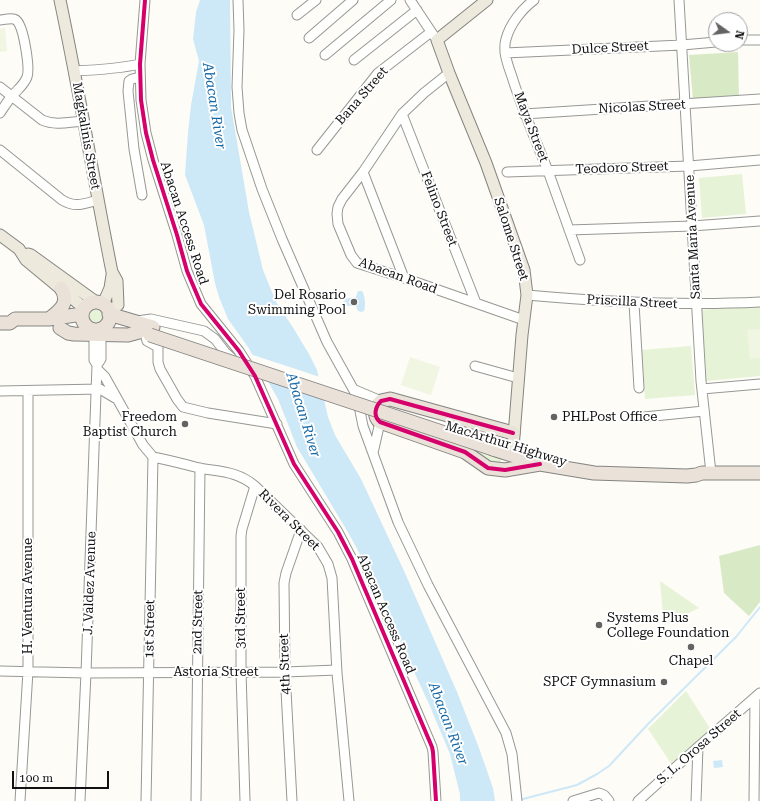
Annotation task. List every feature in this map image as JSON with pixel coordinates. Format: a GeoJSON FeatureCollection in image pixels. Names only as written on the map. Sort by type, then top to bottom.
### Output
{"type":"FeatureCollection","features":[{"type":"Feature","properties":{"kind":"highway"},"geometry":{"type":"LineString","coordinates":[[49,319],[63,307],[65,299],[61,288]]}},
{"type":"Feature","properties":{"kind":"highway","name":"MacArthur Highway"},"geometry":{"type":"LineString","coordinates":[[5,323],[14,327],[60,328],[97,318]]}},
{"type":"Feature","properties":{"kind":"highway","name":"MacArthur Highway"},"geometry":{"type":"LineString","coordinates":[[5,323],[15,319],[97,318],[145,330],[500,444],[555,460],[594,468],[697,470],[707,473]]}},
{"type":"Feature","properties":{"kind":"highway"},"geometry":{"type":"LineString","coordinates":[[494,469],[502,468],[505,464],[505,459],[500,444],[394,400],[386,399],[381,401],[377,406],[375,414],[380,422],[465,452],[486,466],[494,469],[509,470],[540,464]]}},
{"type":"Feature","properties":{"kind":"highway"},"geometry":{"type":"LineString","coordinates":[[500,444],[513,433]]}},
{"type":"Feature","properties":{"kind":"highway","name":"MacArthur Highway"},"geometry":{"type":"LineString","coordinates":[[500,444],[540,464],[572,470],[614,474],[687,476],[707,473],[760,472]]}},
{"type":"Feature","properties":{"kind":"main road","name":"Magkalinis Street"},"geometry":{"type":"LineString","coordinates":[[60,0],[75,70],[112,272],[117,281],[118,305],[97,318]]}},
{"type":"Feature","properties":{"kind":"main road"},"geometry":{"type":"LineString","coordinates":[[434,36],[487,0]]}},
{"type":"Feature","properties":{"kind":"main road","name":"Salome Street"},"geometry":{"type":"LineString","coordinates":[[434,36],[486,163],[524,270],[528,295],[524,320],[513,433]]}},
{"type":"Feature","properties":{"kind":"main road"},"geometry":{"type":"LineString","coordinates":[[0,235],[22,252],[31,255],[97,318]]}},
{"type":"Feature","properties":{"kind":"main road"},"geometry":{"type":"LineString","coordinates":[[22,252],[26,260],[97,318]]}},
{"type":"Feature","properties":{"kind":"street","name":"Abacan Access Road"},"geometry":{"type":"LineString","coordinates":[[144,0],[140,77],[141,100],[146,133],[187,271],[201,304],[239,351],[255,376],[296,468],[338,532],[350,554],[432,747],[436,801]]}},
{"type":"Feature","properties":{"kind":"street"},"geometry":{"type":"LineString","coordinates":[[238,0],[238,113],[242,130],[264,195],[326,342],[359,401],[361,418],[398,522],[414,557],[467,661],[506,733],[512,754],[517,801]]}},
{"type":"Feature","properties":{"kind":"street"},"geometry":{"type":"LineString","coordinates":[[297,15],[316,0]]}},
{"type":"Feature","properties":{"kind":"street"},"geometry":{"type":"LineString","coordinates":[[309,38],[353,0]]}},
{"type":"Feature","properties":{"kind":"street"},"geometry":{"type":"LineString","coordinates":[[325,55],[391,0]]}},
{"type":"Feature","properties":{"kind":"street"},"geometry":{"type":"LineString","coordinates":[[410,0],[434,36]]}},
{"type":"Feature","properties":{"kind":"street","name":"Maya Street"},"geometry":{"type":"LineString","coordinates":[[534,0],[522,11],[510,29],[506,39],[505,53],[524,114],[580,260]]}},
{"type":"Feature","properties":{"kind":"street","name":"Santa Maria Avenue"},"geometry":{"type":"LineString","coordinates":[[679,0],[707,473]]}},
{"type":"Feature","properties":{"kind":"street"},"geometry":{"type":"LineString","coordinates":[[354,60],[417,10]]}},
{"type":"Feature","properties":{"kind":"street"},"geometry":{"type":"LineString","coordinates":[[0,20],[16,20],[22,32],[27,76],[23,84],[0,113]]}},
{"type":"Feature","properties":{"kind":"street","name":"Bana Street"},"geometry":{"type":"LineString","coordinates":[[317,150],[378,73],[434,36]]}},
{"type":"Feature","properties":{"kind":"street"},"geometry":{"type":"LineString","coordinates":[[748,40],[760,40]]}},
{"type":"Feature","properties":{"kind":"street","name":"Dulce Street"},"geometry":{"type":"LineString","coordinates":[[505,53],[708,43]]}},
{"type":"Feature","properties":{"kind":"street"},"geometry":{"type":"LineString","coordinates":[[75,70],[108,70],[140,64]]}},
{"type":"Feature","properties":{"kind":"street","name":"Abacan Road"},"geometry":{"type":"LineString","coordinates":[[449,73],[424,93],[402,114],[364,172],[350,188],[338,207],[338,224],[351,255],[357,263],[524,320]]}},
{"type":"Feature","properties":{"kind":"street"},"geometry":{"type":"LineString","coordinates":[[140,77],[129,81],[128,91],[134,149],[142,195]]}},
{"type":"Feature","properties":{"kind":"street"},"geometry":{"type":"LineString","coordinates":[[0,87],[48,122],[55,124],[84,121]]}},
{"type":"Feature","properties":{"kind":"street","name":"Nicolas Street"},"geometry":{"type":"LineString","coordinates":[[524,114],[760,99]]}},
{"type":"Feature","properties":{"kind":"street","name":"Felino Street"},"geometry":{"type":"LineString","coordinates":[[402,114],[476,303]]}},
{"type":"Feature","properties":{"kind":"street"},"geometry":{"type":"LineString","coordinates":[[0,150],[69,204],[77,205],[98,200]]}},
{"type":"Feature","properties":{"kind":"street","name":"Teodoro Street"},"geometry":{"type":"LineString","coordinates":[[507,172],[689,166],[760,160]]}},
{"type":"Feature","properties":{"kind":"street"},"geometry":{"type":"LineString","coordinates":[[364,172],[404,278]]}},
{"type":"Feature","properties":{"kind":"street"},"geometry":{"type":"LineString","coordinates":[[569,230],[692,226],[760,220]]}},
{"type":"Feature","properties":{"kind":"street","name":"Priscilla Street"},"geometry":{"type":"LineString","coordinates":[[528,295],[634,303],[697,304],[760,302]]}},
{"type":"Feature","properties":{"kind":"street"},"geometry":{"type":"LineString","coordinates":[[634,303],[639,388]]}},
{"type":"Feature","properties":{"kind":"street","name":"J. Valdez Avenue"},"geometry":{"type":"LineString","coordinates":[[80,801],[97,367],[94,360],[97,318]]}},
{"type":"Feature","properties":{"kind":"street"},"geometry":{"type":"LineString","coordinates":[[255,376],[228,354],[215,339],[204,331],[151,319],[145,330],[147,341],[158,347],[158,365],[183,407],[222,416],[277,424]]}},
{"type":"Feature","properties":{"kind":"street"},"geometry":{"type":"LineString","coordinates":[[228,354],[233,354],[239,351]]}},
{"type":"Feature","properties":{"kind":"street"},"geometry":{"type":"LineString","coordinates":[[475,366],[518,378]]}},
{"type":"Feature","properties":{"kind":"street"},"geometry":{"type":"LineString","coordinates":[[97,367],[105,377],[143,445],[153,457]]}},
{"type":"Feature","properties":{"kind":"street"},"geometry":{"type":"LineString","coordinates":[[702,389],[760,384]]}},
{"type":"Feature","properties":{"kind":"street"},"geometry":{"type":"LineString","coordinates":[[0,391],[96,389],[104,391],[116,399]]}},
{"type":"Feature","properties":{"kind":"street","name":"H. Ventura Avenue"},"geometry":{"type":"LineString","coordinates":[[20,801],[28,671],[28,390]]}},
{"type":"Feature","properties":{"kind":"street"},"geometry":{"type":"LineString","coordinates":[[354,390],[381,401]]}},
{"type":"Feature","properties":{"kind":"street"},"geometry":{"type":"LineString","coordinates":[[644,417],[704,410]]}},
{"type":"Feature","properties":{"kind":"street"},"geometry":{"type":"LineString","coordinates":[[373,453],[380,422]]}},
{"type":"Feature","properties":{"kind":"street","name":"Rivera Street"},"geometry":{"type":"LineString","coordinates":[[153,457],[200,468],[235,474],[246,478],[318,547],[326,560],[332,578],[337,670],[349,801]]}},
{"type":"Feature","properties":{"kind":"street","name":"1st Street"},"geometry":{"type":"LineString","coordinates":[[146,801],[153,457]]}},
{"type":"Feature","properties":{"kind":"street","name":"2nd Street"},"geometry":{"type":"LineString","coordinates":[[196,801],[200,468]]}},
{"type":"Feature","properties":{"kind":"street","name":"3rd Street"},"geometry":{"type":"LineString","coordinates":[[245,801],[241,672],[242,529],[255,486]]}},
{"type":"Feature","properties":{"kind":"street","name":"4th Street"},"geometry":{"type":"LineString","coordinates":[[292,801],[285,672],[284,578],[300,530]]}},
{"type":"Feature","properties":{"kind":"street","name":"Astoria Street"},"geometry":{"type":"LineString","coordinates":[[0,671],[86,673],[285,672],[337,670]]}},
{"type":"Feature","properties":{"kind":"street"},"geometry":{"type":"LineString","coordinates":[[754,801],[758,696]]}},
{"type":"Feature","properties":{"kind":"street","name":"S. L. Orosa Street"},"geometry":{"type":"LineString","coordinates":[[638,801],[758,696]]}},
{"type":"Feature","properties":{"kind":"street"},"geometry":{"type":"LineString","coordinates":[[696,801],[698,747]]}},
{"type":"Feature","properties":{"kind":"street"},"geometry":{"type":"LineString","coordinates":[[573,801],[599,794],[604,795],[609,801]]}},
{"type":"Feature","properties":{"kind":"green space"},"geometry":{"type":"Polygon","coordinates":[[[5,28],[7,51],[0,52],[0,29],[5,28]]]}},
{"type":"Feature","properties":{"kind":"green space"},"geometry":{"type":"Polygon","coordinates":[[[738,52],[739,96],[693,100],[689,55],[738,52]]]}},
{"type":"Feature","properties":{"kind":"green space"},"geometry":{"type":"Polygon","coordinates":[[[742,174],[746,214],[702,218],[699,178],[742,174]]]}},
{"type":"Feature","properties":{"kind":"green space"},"geometry":{"type":"Polygon","coordinates":[[[760,305],[760,376],[706,381],[701,310],[760,305]]]}},
{"type":"Feature","properties":{"kind":"green space"},"geometry":{"type":"Polygon","coordinates":[[[97,307],[103,309],[105,315],[103,321],[97,323],[91,321],[89,315],[91,309],[97,307]]]}},
{"type":"Feature","properties":{"kind":"green space"},"geometry":{"type":"Polygon","coordinates":[[[760,329],[760,358],[750,359],[747,330],[760,329]]]}},
{"type":"Feature","properties":{"kind":"green space"},"geometry":{"type":"Polygon","coordinates":[[[691,346],[695,395],[645,399],[641,350],[691,346]]]}},
{"type":"Feature","properties":{"kind":"green space"},"geometry":{"type":"Polygon","coordinates":[[[410,357],[440,367],[431,395],[401,385],[410,357]]]}},
{"type":"Feature","properties":{"kind":"green space"},"geometry":{"type":"Polygon","coordinates":[[[460,445],[501,457],[501,464],[493,464],[460,445]]]}},
{"type":"Feature","properties":{"kind":"green space"},"geometry":{"type":"Polygon","coordinates":[[[760,545],[760,602],[749,616],[724,593],[719,556],[760,545]]]}},
{"type":"Feature","properties":{"kind":"green space"},"geometry":{"type":"Polygon","coordinates":[[[660,581],[699,608],[664,625],[660,581]]]}},
{"type":"Feature","properties":{"kind":"green space"},"geometry":{"type":"Polygon","coordinates":[[[686,691],[711,730],[672,765],[648,729],[686,691]]]}},
{"type":"Feature","properties":{"kind":"water","name":"Abacan River"},"geometry":{"type":"Polygon","coordinates":[[[200,0],[230,0],[231,107],[249,212],[263,270],[276,302],[309,354],[317,370],[328,417],[335,435],[361,479],[405,573],[457,692],[493,788],[495,801],[460,801],[460,794],[450,754],[403,648],[382,595],[349,534],[297,447],[278,399],[248,347],[228,319],[219,297],[204,225],[185,175],[191,105],[199,61],[193,39],[196,12],[200,0]]]}},
{"type":"Feature","properties":{"kind":"water","name":"Del Rosario Swimming Pool"},"geometry":{"type":"Polygon","coordinates":[[[358,291],[362,291],[365,304],[364,311],[361,312],[358,311],[356,306],[345,306],[344,299],[356,297],[358,291]]]}},
{"type":"Feature","properties":{"kind":"water"},"geometry":{"type":"Polygon","coordinates":[[[722,760],[723,767],[714,768],[713,761],[722,760]]]}},
{"type":"Feature","properties":{"kind":"pier"},"geometry":{"type":"Polygon","coordinates":[[[250,354],[320,377],[326,397],[262,376],[250,354]]]}},
{"type":"Feature","properties":{"kind":"waterway"},"geometry":{"type":"LineString","coordinates":[[519,800],[577,785],[609,766],[649,723],[736,637],[760,607]]}},
{"type":"Feature","properties":{"kind":"cycle path"},"geometry":{"type":"LineString","coordinates":[[145,0],[140,64],[141,100],[146,133],[187,271],[201,304],[239,351],[255,376],[294,464],[338,532],[352,559],[432,747],[436,801]]}},
{"type":"Feature","properties":{"kind":"cycle path"},"geometry":{"type":"LineString","coordinates":[[513,433],[390,399],[381,401],[377,406],[376,417],[380,422],[465,452],[488,468],[505,470],[540,464]]}},
{"type":"Feature","properties":{"kind":"place","name":"Del Rosario Swimming Pool"},"geometry":{"type":"Point","coordinates":[354,302]}},
{"type":"Feature","properties":{"kind":"place","name":"PHLPost Office"},"geometry":{"type":"Point","coordinates":[554,417]}},
{"type":"Feature","properties":{"kind":"place","name":"Freedom Baptist Church"},"geometry":{"type":"Point","coordinates":[185,424]}},
{"type":"Feature","properties":{"kind":"place","name":"Systems Plus College Foundation"},"geometry":{"type":"Point","coordinates":[599,625]}},
{"type":"Feature","properties":{"kind":"place","name":"Chapel"},"geometry":{"type":"Point","coordinates":[691,647]}},
{"type":"Feature","properties":{"kind":"place","name":"SPCF Gymnasium"},"geometry":{"type":"Point","coordinates":[664,682]}}]}
